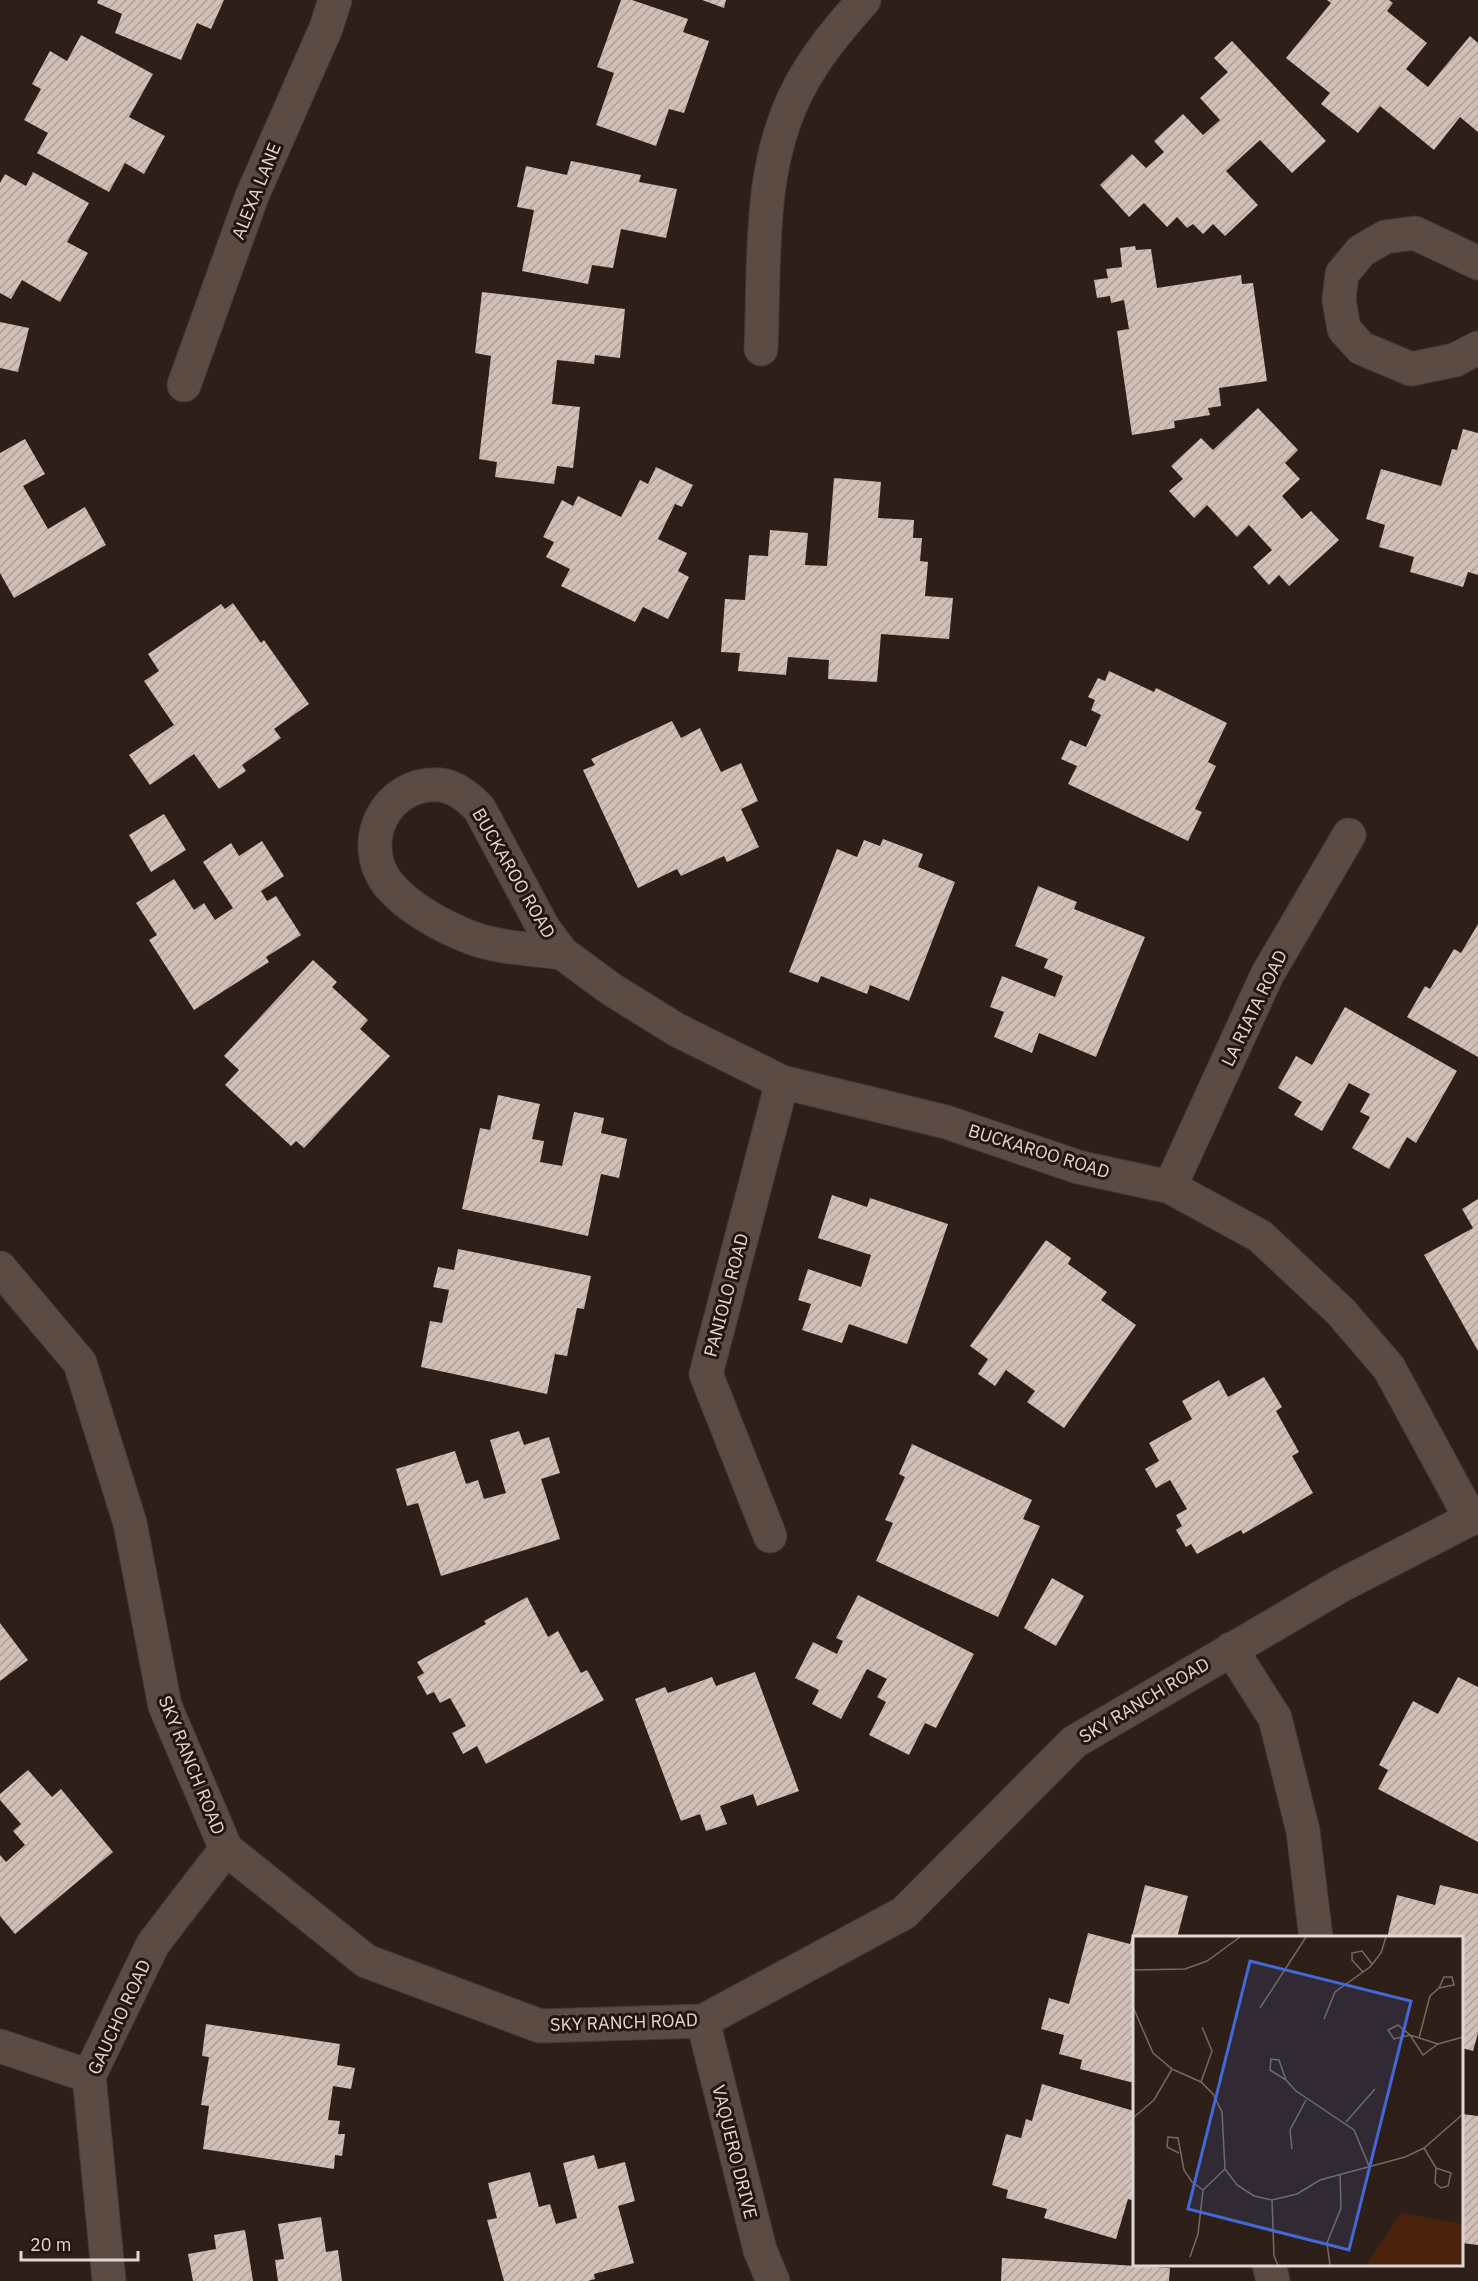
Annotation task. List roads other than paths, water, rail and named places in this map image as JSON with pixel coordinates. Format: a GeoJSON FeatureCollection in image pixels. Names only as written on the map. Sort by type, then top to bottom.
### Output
{"type":"FeatureCollection","features":[{"type":"Feature","properties":{"kind":"street","name":"ALEXA LANE"},"geometry":{"type":"LineString","coordinates":[[184,385],[252,196],[326,28],[335,0]]}},
{"type":"Feature","properties":{"kind":"street"},"geometry":{"type":"LineString","coordinates":[[761,349],[768,189],[783,124],[799,88],[829,40],[864,0]]}},
{"type":"Feature","properties":{"kind":"street"},"geometry":{"type":"LineString","coordinates":[[1478,263],[1416,232],[1385,237],[1361,251],[1342,274],[1339,300],[1344,329],[1361,348],[1411,369],[1455,360],[1478,348]]}},
{"type":"Feature","properties":{"kind":"street","name":"BUCKAROO ROAD"},"geometry":{"type":"LineString","coordinates":[[562,953],[474,939],[443,926],[406,900],[388,883],[379,864],[375,842],[379,819],[393,800],[415,789],[441,785],[464,795],[479,808],[544,929],[562,953],[611,989],[677,1030],[782,1082],[946,1122],[1078,1167],[1170,1187],[1260,1236],[1341,1312],[1389,1368],[1474,1517]]}},
{"type":"Feature","properties":{"kind":"street","name":"LA RIATA ROAD"},"geometry":{"type":"LineString","coordinates":[[1170,1187],[1267,975],[1349,835]]}},
{"type":"Feature","properties":{"kind":"street","name":"PANIOLO ROAD"},"geometry":{"type":"LineString","coordinates":[[770,1536],[706,1374],[782,1082]]}},
{"type":"Feature","properties":{"kind":"street","name":"SKY RANCH ROAD"},"geometry":{"type":"LineString","coordinates":[[0,1268],[80,1363],[130,1522],[165,1706],[226,1849],[366,1961],[540,2026],[703,2021],[904,1914],[1074,1742],[1342,1586],[1474,1517]]}},
{"type":"Feature","properties":{"kind":"street"},"geometry":{"type":"LineString","coordinates":[[1231,1649],[1275,1718],[1304,1831],[1316,1936]]}},
{"type":"Feature","properties":{"kind":"street","name":"GAUCHO ROAD"},"geometry":{"type":"LineString","coordinates":[[109,2281],[89,2076],[153,1944],[226,1849]]}},
{"type":"Feature","properties":{"kind":"street","name":"VAQUERO DRIVE"},"geometry":{"type":"LineString","coordinates":[[703,2021],[760,2250],[773,2281]]}},
{"type":"Feature","properties":{"kind":"street"},"geometry":{"type":"LineString","coordinates":[[0,2046],[89,2076]]}},
{"type":"Feature","properties":{"kind":"street"},"geometry":{"type":"LineString","coordinates":[[1269,2266],[1273,2281]]}}]}
